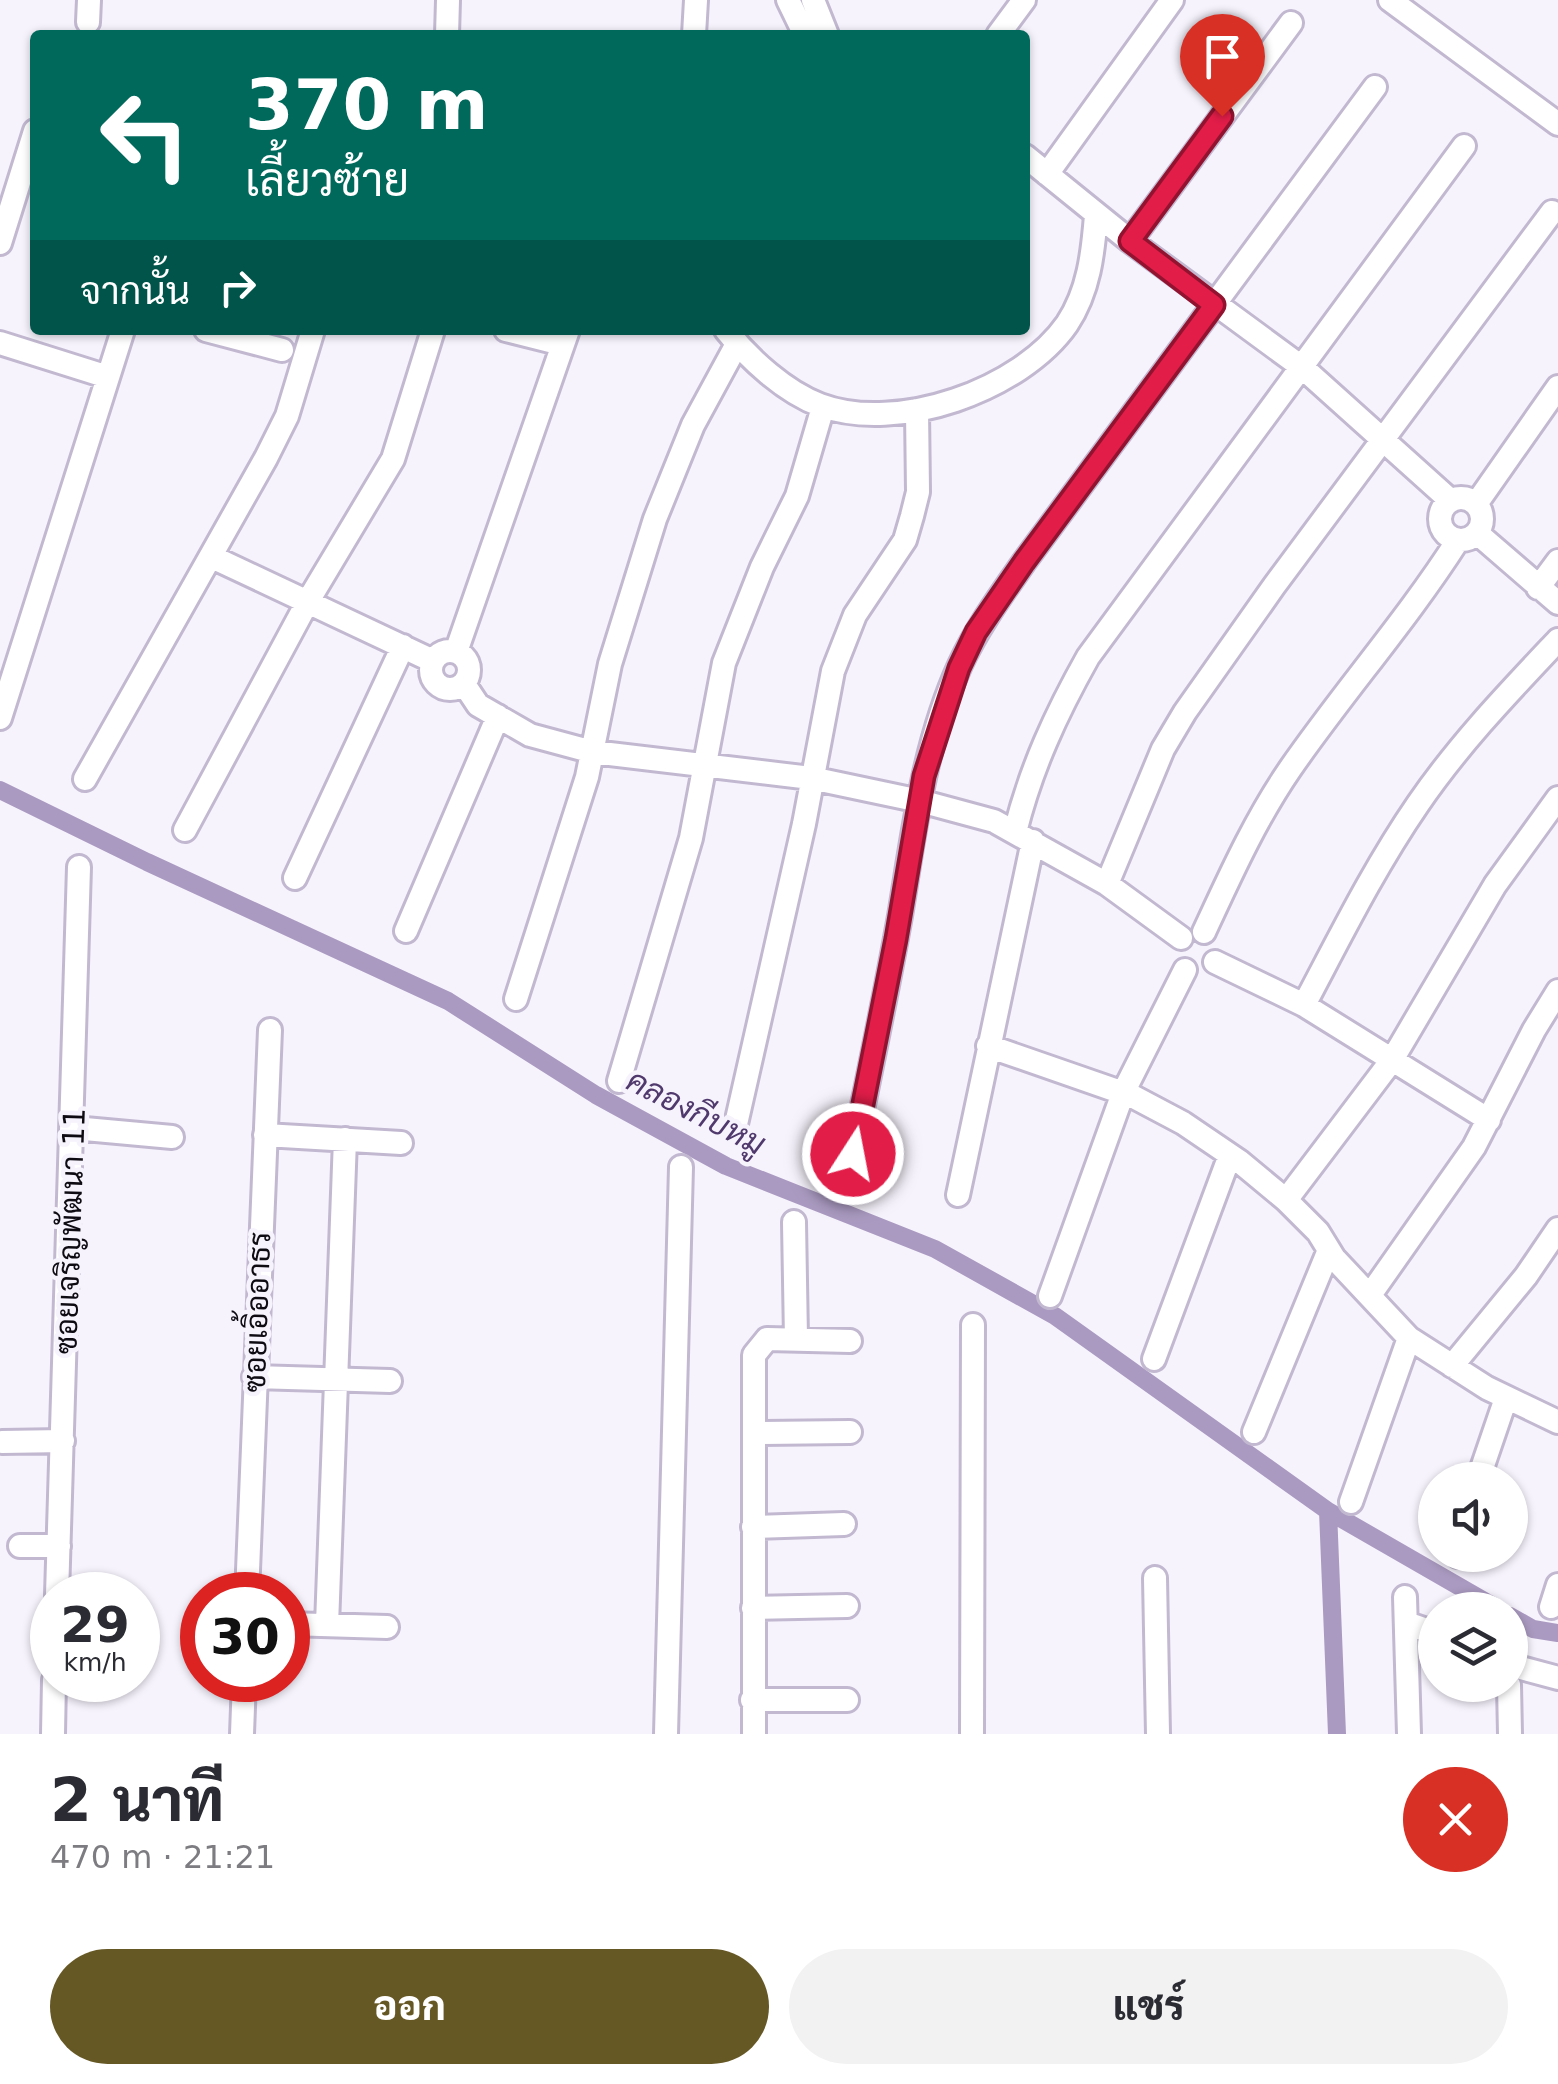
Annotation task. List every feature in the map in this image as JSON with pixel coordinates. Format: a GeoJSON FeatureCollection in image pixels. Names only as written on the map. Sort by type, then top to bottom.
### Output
{"type":"FeatureCollection","features":[{"type":"Feature","properties":{"kind":"street"},"geometry":{"type":"LineString","coordinates":[[448,0],[448,30]]}},
{"type":"Feature","properties":{"kind":"street"},"geometry":{"type":"LineString","coordinates":[[694,30],[696,0]]}},
{"type":"Feature","properties":{"kind":"street"},"geometry":{"type":"LineString","coordinates":[[788,0],[803,30]]}},
{"type":"Feature","properties":{"kind":"street"},"geometry":{"type":"LineString","coordinates":[[813,0],[825,30]]}},
{"type":"Feature","properties":{"kind":"street"},"geometry":{"type":"LineString","coordinates":[[1047,174],[1172,0]]}},
{"type":"Feature","properties":{"kind":"street"},"geometry":{"type":"LineString","coordinates":[[1390,0],[1558,124]]}},
{"type":"Feature","properties":{"kind":"street"},"geometry":{"type":"LineString","coordinates":[[1000,30],[1012,4]]}},
{"type":"Feature","properties":{"kind":"street"},"geometry":{"type":"LineString","coordinates":[[1130,241],[1290,22]]}},
{"type":"Feature","properties":{"kind":"street"},"geometry":{"type":"LineString","coordinates":[[853,1154],[920,800],[941,713],[976,632],[1375,87]]}},
{"type":"Feature","properties":{"kind":"street"},"geometry":{"type":"LineString","coordinates":[[958,1195],[988,1046],[1036,758],[1054,717],[1088,658],[1166,548],[1464,146]]}},
{"type":"Feature","properties":{"kind":"street"},"geometry":{"type":"LineString","coordinates":[[0,243],[30,147]]}},
{"type":"Feature","properties":{"kind":"street"},"geometry":{"type":"LineString","coordinates":[[1030,160],[1214,305],[1303,368],[1451,501]]}},
{"type":"Feature","properties":{"kind":"street"},"geometry":{"type":"LineString","coordinates":[[1108,884],[1162,748],[1185,712],[1552,212]]}},
{"type":"Feature","properties":{"kind":"street"},"geometry":{"type":"LineString","coordinates":[[516,998],[593,752],[610,664],[655,520],[731,337],[782,383],[823,407],[878,413],[917,410],[968,397],[1035,358],[1066,326],[1088,281],[1096,215]]}},
{"type":"Feature","properties":{"kind":"street"},"geometry":{"type":"LineString","coordinates":[[0,718],[121,335]]}},
{"type":"Feature","properties":{"kind":"street"},"geometry":{"type":"LineString","coordinates":[[225,335],[282,350]]}},
{"type":"Feature","properties":{"kind":"street"},"geometry":{"type":"LineString","coordinates":[[86,779],[287,416],[311,335]]}},
{"type":"Feature","properties":{"kind":"street"},"geometry":{"type":"LineString","coordinates":[[185,830],[308,602],[392,459],[431,335]]}},
{"type":"Feature","properties":{"kind":"street"},"geometry":{"type":"LineString","coordinates":[[212,557],[403,646],[444,656],[467,662],[468,677],[464,684],[449,690],[435,683],[431,668],[444,656],[565,337]]}},
{"type":"Feature","properties":{"kind":"street"},"geometry":{"type":"LineString","coordinates":[[0,343],[108,377]]}},
{"type":"Feature","properties":{"kind":"street"},"geometry":{"type":"LineString","coordinates":[[1476,504],[1558,387]]}},
{"type":"Feature","properties":{"kind":"street"},"geometry":{"type":"LineString","coordinates":[[619,1081],[691,838],[724,663],[762,566],[797,496],[823,407]]}},
{"type":"Feature","properties":{"kind":"street"},"geometry":{"type":"LineString","coordinates":[[736,1124],[804,824],[826,701],[842,644],[855,615],[905,540],[912,516],[919,462],[917,410]]}},
{"type":"Feature","properties":{"kind":"street"},"geometry":{"type":"LineString","coordinates":[[1185,970],[1176,954],[1192,935],[1291,768],[1407,614],[1468,536],[1482,518],[1476,504],[1464,498],[1444,507],[1441,523],[1450,537],[1468,536],[1558,603]]}},
{"type":"Feature","properties":{"kind":"street"},"geometry":{"type":"LineString","coordinates":[[1538,588],[1558,562]]}},
{"type":"Feature","properties":{"kind":"street"},"geometry":{"type":"LineString","coordinates":[[1304,1005],[1350,915],[1418,803],[1504,696],[1558,640]]}},
{"type":"Feature","properties":{"kind":"street"},"geometry":{"type":"LineString","coordinates":[[295,878],[403,646]]}},
{"type":"Feature","properties":{"kind":"street"},"geometry":{"type":"LineString","coordinates":[[464,684],[478,705],[530,736],[593,752],[811,778],[920,800],[994,821],[1192,935],[1217,944],[1215,962],[1202,973],[1185,970]]}},
{"type":"Feature","properties":{"kind":"street"},"geometry":{"type":"LineString","coordinates":[[406,930],[498,716]]}},
{"type":"Feature","properties":{"kind":"street"},"geometry":{"type":"LineString","coordinates":[[1286,1200],[1392,1060],[1495,885],[1558,798]]}},
{"type":"Feature","properties":{"kind":"street","name":"ซอยเจริญพัฒนา 11"},"geometry":{"type":"LineString","coordinates":[[58,1572],[79,867]]}},
{"type":"Feature","properties":{"kind":"street"},"geometry":{"type":"LineString","coordinates":[[1215,962],[1304,1005],[1488,1120]]}},
{"type":"Feature","properties":{"kind":"street"},"geometry":{"type":"LineString","coordinates":[[1050,1296],[1123,1094],[1185,970]]}},
{"type":"Feature","properties":{"kind":"street"},"geometry":{"type":"LineString","coordinates":[[1370,1295],[1474,1147],[1558,992]]}},
{"type":"Feature","properties":{"kind":"street","name":"ซอยเอิ้ออาธร"},"geometry":{"type":"LineString","coordinates":[[248,1572],[270,1030]]}},
{"type":"Feature","properties":{"kind":"street"},"geometry":{"type":"LineString","coordinates":[[988,1046],[1123,1094],[1182,1123],[1286,1200],[1409,1338],[1506,1398],[1558,1422]]}},
{"type":"Feature","properties":{"kind":"street"},"geometry":{"type":"LineString","coordinates":[[74,1128],[172,1136]]}},
{"type":"Feature","properties":{"kind":"street"},"geometry":{"type":"LineString","coordinates":[[265,1135],[402,1143]]}},
{"type":"Feature","properties":{"kind":"street"},"geometry":{"type":"LineString","coordinates":[[326,1626],[345,1139]]}},
{"type":"Feature","properties":{"kind":"street"},"geometry":{"type":"LineString","coordinates":[[1154,1359],[1230,1155]]}},
{"type":"Feature","properties":{"kind":"street"},"geometry":{"type":"LineString","coordinates":[[666,1734],[681,1167]]}},
{"type":"Feature","properties":{"kind":"street"},"geometry":{"type":"LineString","coordinates":[[794,1222],[796,1338]]}},
{"type":"Feature","properties":{"kind":"street"},"geometry":{"type":"LineString","coordinates":[[1452,1366],[1526,1276],[1558,1228]]}},
{"type":"Feature","properties":{"kind":"street"},"geometry":{"type":"LineString","coordinates":[[1254,1432],[1329,1250]]}},
{"type":"Feature","properties":{"kind":"street"},"geometry":{"type":"LineString","coordinates":[[972,1734],[973,1325]]}},
{"type":"Feature","properties":{"kind":"street"},"geometry":{"type":"LineString","coordinates":[[1351,1502],[1409,1338]]}},
{"type":"Feature","properties":{"kind":"street"},"geometry":{"type":"LineString","coordinates":[[754,1734],[754,1355],[767,1339],[850,1341]]}},
{"type":"Feature","properties":{"kind":"street"},"geometry":{"type":"LineString","coordinates":[[254,1377],[390,1381]]}},
{"type":"Feature","properties":{"kind":"street"},"geometry":{"type":"LineString","coordinates":[[1484,1462],[1506,1398]]}},
{"type":"Feature","properties":{"kind":"street"},"geometry":{"type":"LineString","coordinates":[[754,1433],[850,1432]]}},
{"type":"Feature","properties":{"kind":"street"},"geometry":{"type":"LineString","coordinates":[[2,1442],[63,1441]]}},
{"type":"Feature","properties":{"kind":"street"},"geometry":{"type":"LineString","coordinates":[[754,1527],[844,1524]]}},
{"type":"Feature","properties":{"kind":"street"},"geometry":{"type":"LineString","coordinates":[[20,1546],[59,1546]]}},
{"type":"Feature","properties":{"kind":"street"},"geometry":{"type":"LineString","coordinates":[[1155,1578],[1158,1734]]}},
{"type":"Feature","properties":{"kind":"street"},"geometry":{"type":"LineString","coordinates":[[1405,1597],[1409,1734]]}},
{"type":"Feature","properties":{"kind":"street"},"geometry":{"type":"LineString","coordinates":[[753,1608],[847,1606]]}},
{"type":"Feature","properties":{"kind":"street"},"geometry":{"type":"LineString","coordinates":[[1406,1623],[1418,1627]]}},
{"type":"Feature","properties":{"kind":"street"},"geometry":{"type":"LineString","coordinates":[[310,1625],[387,1627]]}},
{"type":"Feature","properties":{"kind":"street"},"geometry":{"type":"LineString","coordinates":[[1528,1670],[1558,1678]]}},
{"type":"Feature","properties":{"kind":"street"},"geometry":{"type":"LineString","coordinates":[[752,1700],[848,1700]]}},
{"type":"Feature","properties":{"kind":"street"},"geometry":{"type":"LineString","coordinates":[[52,1734],[53,1702]]}},
{"type":"Feature","properties":{"kind":"street"},"geometry":{"type":"LineString","coordinates":[[242,1734],[243,1702]]}},
{"type":"Feature","properties":{"kind":"street"},"geometry":{"type":"LineString","coordinates":[[1509,1702],[1510,1734]]}},
{"type":"Feature","properties":{"kind":"waterway","name":"คลองกีบหมู"},"geometry":{"type":"LineString","coordinates":[[0,790],[448,1001],[596,1095],[726,1166],[935,1249],[1055,1316],[1328,1511],[1469,1592]]}},
{"type":"Feature","properties":{"kind":"waterway"},"geometry":{"type":"LineString","coordinates":[[1328,1511],[1337,1734]]}},
{"type":"Feature","properties":{"kind":"waterway","name":"คลองกีบหมู"},"geometry":{"type":"LineString","coordinates":[[1528,1626],[1558,1633]]}},
{"type":"Feature","properties":{"kind":"route"},"geometry":{"type":"LineString","coordinates":[[853,1154],[924,776],[941,713],[976,632],[1157,378],[1214,305],[1130,241],[1222,116]]}}]}
